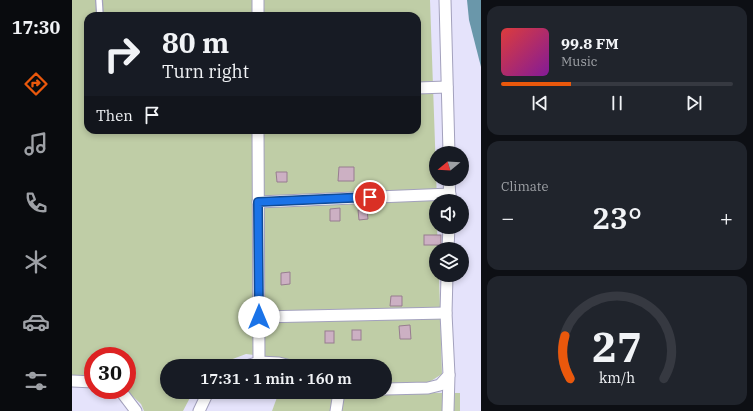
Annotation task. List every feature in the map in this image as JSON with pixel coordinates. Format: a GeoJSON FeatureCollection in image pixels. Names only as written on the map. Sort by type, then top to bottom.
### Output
{"type":"FeatureCollection","features":[{"type":"Feature","properties":{"kind":"street"},"geometry":{"type":"LineString","coordinates":[[258,0],[258,12]]}},
{"type":"Feature","properties":{"kind":"street"},"geometry":{"type":"LineString","coordinates":[[445,0],[449,146]]}},
{"type":"Feature","properties":{"kind":"street"},"geometry":{"type":"LineString","coordinates":[[421,88],[447,87]]}},
{"type":"Feature","properties":{"kind":"street"},"geometry":{"type":"LineString","coordinates":[[258,134],[259,359]]}},
{"type":"Feature","properties":{"kind":"street"},"geometry":{"type":"LineString","coordinates":[[258,202],[429,198]]}},
{"type":"Feature","properties":{"kind":"street"},"geometry":{"type":"LineString","coordinates":[[447,282],[446,313],[449,375],[448,411]]}},
{"type":"Feature","properties":{"kind":"street"},"geometry":{"type":"LineString","coordinates":[[259,317],[446,313]]}},
{"type":"Feature","properties":{"kind":"street"},"geometry":{"type":"LineString","coordinates":[[392,389],[428,388],[440,385],[449,375]]}},
{"type":"Feature","properties":{"kind":"street"},"geometry":{"type":"LineString","coordinates":[[72,381],[84,382]]}},
{"type":"Feature","properties":{"kind":"street"},"geometry":{"type":"LineString","coordinates":[[127,399],[136,411]]}},
{"type":"Feature","properties":{"kind":"street"},"geometry":{"type":"LineString","coordinates":[[199,411],[205,399]]}},
{"type":"Feature","properties":{"kind":"street"},"geometry":{"type":"LineString","coordinates":[[336,411],[339,399]]}},
{"type":"Feature","properties":{"kind":"lane"},"geometry":{"type":"LineString","coordinates":[[99,0],[100,12]]}},
{"type":"Feature","properties":{"kind":"green space"},"geometry":{"type":"Polygon","coordinates":[[[72,0],[430,0],[435,146],[429,146],[429,186],[436,186],[437,194],[429,194],[429,234],[437,234],[438,242],[429,242],[429,282],[439,282],[442,374],[423,386],[392,384],[392,359],[284,359],[246,354],[233,359],[160,359],[160,399],[189,399],[183,411],[144,411],[141,404],[136,399],[136,347],[84,347],[84,378],[72,377],[72,0]]]}},
{"type":"Feature","properties":{"kind":"green space"},"geometry":{"type":"Polygon","coordinates":[[[392,393],[460,393],[460,411],[272,411],[276,399],[392,399],[392,393]]]}},
{"type":"Feature","properties":{"kind":"water"},"geometry":{"type":"Polygon","coordinates":[[[467,0],[481,0],[481,67],[469,20],[467,0]]]}},
{"type":"Feature","properties":{"kind":"building"},"geometry":{"type":"Polygon","coordinates":[[[339,167],[354,167],[354,181],[338,181],[339,167]]]}},
{"type":"Feature","properties":{"kind":"building"},"geometry":{"type":"Polygon","coordinates":[[[276,172],[287,172],[287,182],[277,182],[276,172]]]}},
{"type":"Feature","properties":{"kind":"building"},"geometry":{"type":"Polygon","coordinates":[[[340,208],[340,221],[330,221],[330,209],[340,208]]]}},
{"type":"Feature","properties":{"kind":"building"},"geometry":{"type":"Polygon","coordinates":[[[358,210],[367,210],[368,219],[359,220],[358,210]]]}},
{"type":"Feature","properties":{"kind":"building"},"geometry":{"type":"Polygon","coordinates":[[[424,235],[441,235],[441,242],[429,242],[429,245],[424,245],[424,235]]]}},
{"type":"Feature","properties":{"kind":"building"},"geometry":{"type":"Polygon","coordinates":[[[290,272],[290,284],[281,285],[281,273],[290,272]]]}},
{"type":"Feature","properties":{"kind":"building"},"geometry":{"type":"Polygon","coordinates":[[[391,296],[402,296],[402,306],[390,306],[391,296]]]}},
{"type":"Feature","properties":{"kind":"building"},"geometry":{"type":"Polygon","coordinates":[[[410,325],[411,339],[400,339],[399,326],[410,325]]]}},
{"type":"Feature","properties":{"kind":"building"},"geometry":{"type":"Polygon","coordinates":[[[352,330],[361,330],[361,340],[352,340],[352,330]]]}},
{"type":"Feature","properties":{"kind":"building"},"geometry":{"type":"Polygon","coordinates":[[[325,331],[334,331],[334,343],[325,343],[325,331]]]}},
{"type":"Feature","properties":{"kind":"route"},"geometry":{"type":"LineString","coordinates":[[259,317],[258,202],[370,197]]}}]}
